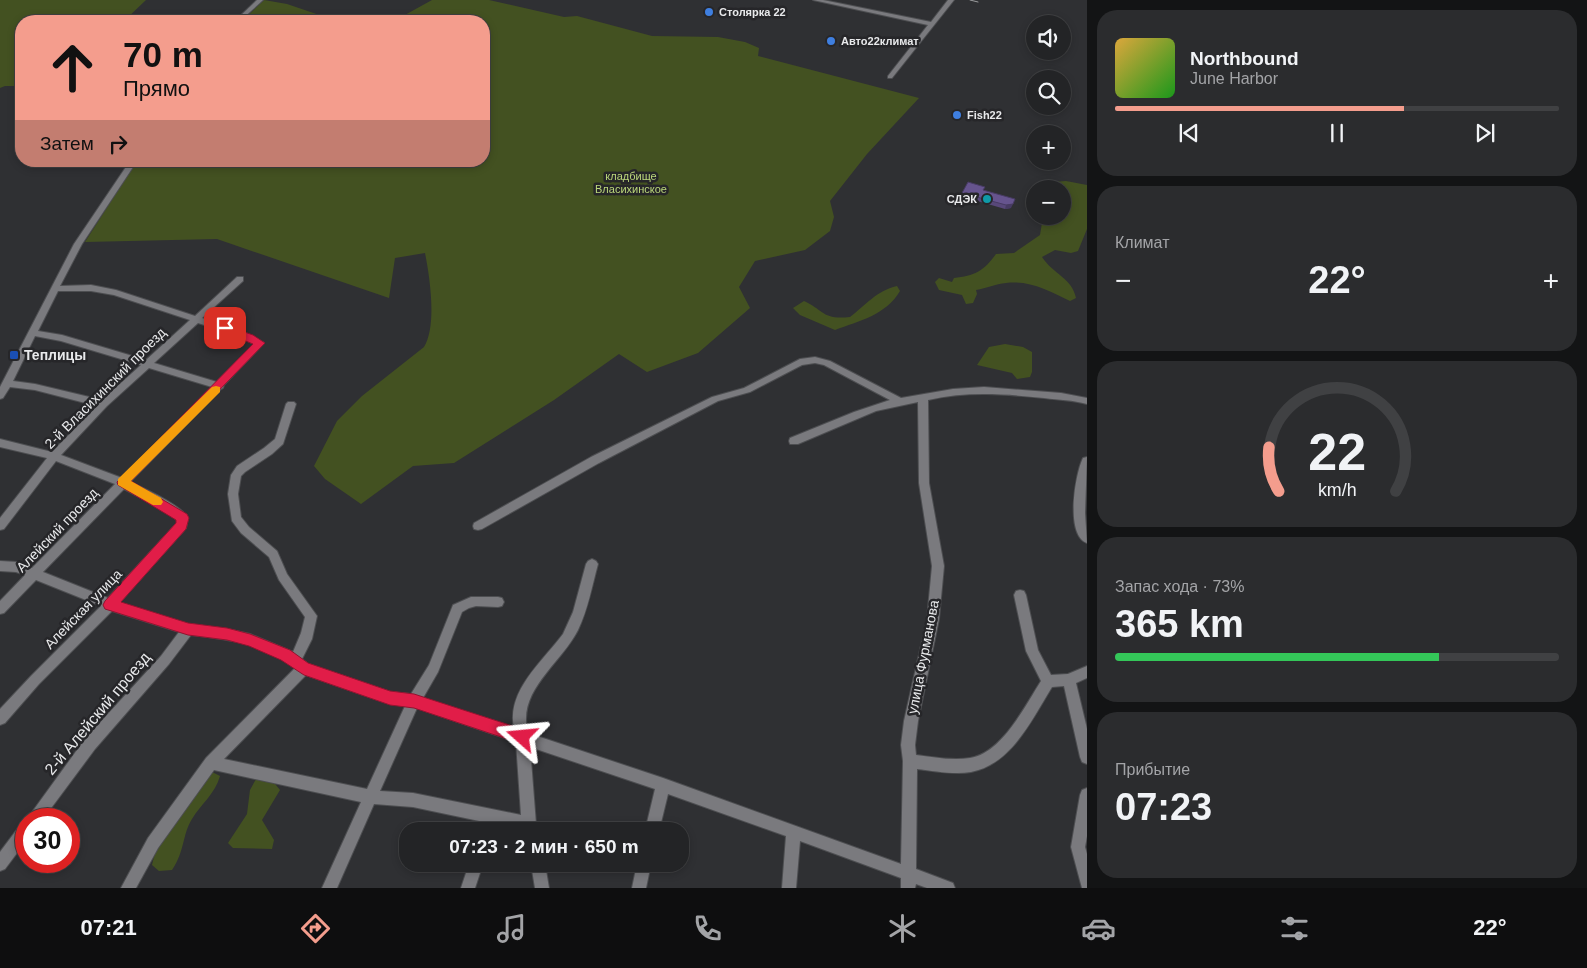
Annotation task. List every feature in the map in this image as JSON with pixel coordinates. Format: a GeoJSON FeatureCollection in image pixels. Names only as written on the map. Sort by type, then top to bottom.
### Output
{"type":"FeatureCollection","features":[{"type":"Feature","properties":{"kind":"street"},"geometry":{"type":"LineString","coordinates":[[244,15],[260,0]]}},
{"type":"Feature","properties":{"kind":"street"},"geometry":{"type":"LineString","coordinates":[[816,0],[931,24]]}},
{"type":"Feature","properties":{"kind":"street"},"geometry":{"type":"LineString","coordinates":[[890,77],[951,0]]}},
{"type":"Feature","properties":{"kind":"street"},"geometry":{"type":"LineString","coordinates":[[0,396],[78,244],[130,167]]}},
{"type":"Feature","properties":{"kind":"street","name":"2-й Власихинский проезд"},"geometry":{"type":"LineString","coordinates":[[0,526],[54,456],[104,404],[240,279]]}},
{"type":"Feature","properties":{"kind":"street"},"geometry":{"type":"LineString","coordinates":[[54,289],[92,288],[116,293],[195,319]]}},
{"type":"Feature","properties":{"kind":"street","name":"Алейский проезд"},"geometry":{"type":"LineString","coordinates":[[0,609],[122,482],[220,386],[260,343],[241,334],[195,319]]}},
{"type":"Feature","properties":{"kind":"street"},"geometry":{"type":"LineString","coordinates":[[32,333],[62,338],[220,386]]}},
{"type":"Feature","properties":{"kind":"street"},"geometry":{"type":"LineString","coordinates":[[478,526],[595,460],[715,399],[747,390],[800,362],[816,360],[828,363],[896,400]]}},
{"type":"Feature","properties":{"kind":"street"},"geometry":{"type":"LineString","coordinates":[[8,383],[35,387],[104,404]]}},
{"type":"Feature","properties":{"kind":"street"},"geometry":{"type":"LineString","coordinates":[[794,441],[896,400],[923,398],[943,393],[973,390],[1025,393],[1087,401]]}},
{"type":"Feature","properties":{"kind":"street","name":"улица Фурманова"},"geometry":{"type":"LineString","coordinates":[[908,881],[910,761],[908,745],[911,721],[934,618],[938,566],[924,483],[923,398]]}},
{"type":"Feature","properties":{"kind":"street"},"geometry":{"type":"LineString","coordinates":[[128,888],[153,843],[211,763],[299,664],[311,616],[283,577],[274,554],[245,530],[236,518],[233,487],[236,475],[241,470],[279,441],[291,404]]}},
{"type":"Feature","properties":{"kind":"street"},"geometry":{"type":"LineString","coordinates":[[0,443],[54,456],[122,482]]}},
{"type":"Feature","properties":{"kind":"street"},"geometry":{"type":"LineString","coordinates":[[1087,460],[1082,472],[1079,501],[1082,529],[1087,538]]}},
{"type":"Feature","properties":{"kind":"street","name":"Алейская улица"},"geometry":{"type":"LineString","coordinates":[[0,719],[35,680],[110,605],[182,525],[183,518],[122,482]]}},
{"type":"Feature","properties":{"kind":"street"},"geometry":{"type":"LineString","coordinates":[[530,822],[519,717],[528,689],[540,670],[566,641],[573,627],[592,564]]}},
{"type":"Feature","properties":{"kind":"street"},"geometry":{"type":"LineString","coordinates":[[0,566],[17,567],[110,605],[188,629],[235,636],[276,650],[299,664],[390,698],[414,701],[663,785],[793,832],[908,881],[948,888]]}},
{"type":"Feature","properties":{"kind":"street"},"geometry":{"type":"LineString","coordinates":[[1020,595],[1032,651],[1048,681]]}},
{"type":"Feature","properties":{"kind":"street"},"geometry":{"type":"LineString","coordinates":[[329,888],[414,701],[434,668],[457,609],[462,604],[473,601],[498,602]]}},
{"type":"Feature","properties":{"kind":"street","name":"2-й Алейский проезд"},"geometry":{"type":"LineString","coordinates":[[42,808],[90,744],[158,667],[188,629]]}},
{"type":"Feature","properties":{"kind":"street"},"geometry":{"type":"LineString","coordinates":[[1048,681],[1069,680],[1087,672]]}},
{"type":"Feature","properties":{"kind":"street"},"geometry":{"type":"LineString","coordinates":[[1069,680],[1087,757]]}},
{"type":"Feature","properties":{"kind":"street"},"geometry":{"type":"LineString","coordinates":[[910,761],[972,765],[990,756],[1011,740],[1048,681]]}},
{"type":"Feature","properties":{"kind":"street"},"geometry":{"type":"LineString","coordinates":[[211,763],[372,797],[413,800],[484,822]]}},
{"type":"Feature","properties":{"kind":"street"},"geometry":{"type":"LineString","coordinates":[[654,822],[663,785]]}},
{"type":"Feature","properties":{"kind":"street"},"geometry":{"type":"LineString","coordinates":[[1087,795],[1078,848],[1087,883]]}},
{"type":"Feature","properties":{"kind":"street"},"geometry":{"type":"LineString","coordinates":[[789,888],[793,832]]}},
{"type":"Feature","properties":{"kind":"street"},"geometry":{"type":"LineString","coordinates":[[0,864],[15,844]]}},
{"type":"Feature","properties":{"kind":"street"},"geometry":{"type":"LineString","coordinates":[[468,888],[473,872]]}},
{"type":"Feature","properties":{"kind":"street"},"geometry":{"type":"LineString","coordinates":[[539,872],[542,888]]}},
{"type":"Feature","properties":{"kind":"street"},"geometry":{"type":"LineString","coordinates":[[639,888],[642,872]]}},
{"type":"Feature","properties":{"kind":"green space"},"geometry":{"type":"Polygon","coordinates":[[[0,0],[146,0],[130,15],[15,15],[15,86],[0,88],[0,0]]]}},
{"type":"Feature","properties":{"kind":"green space"},"geometry":{"type":"Polygon","coordinates":[[[264,0],[287,4],[319,15],[248,15],[264,0]]]}},
{"type":"Feature","properties":{"kind":"green space","name":"кладбище Власихинское"},"geometry":{"type":"Polygon","coordinates":[[[432,0],[489,0],[564,17],[577,16],[652,36],[718,37],[745,42],[759,48],[758,56],[919,98],[867,154],[830,201],[834,217],[830,231],[805,250],[755,261],[739,287],[750,308],[698,353],[647,372],[619,354],[554,400],[454,463],[413,466],[361,504],[325,479],[314,466],[337,421],[362,396],[424,347],[428,338],[431,315],[429,275],[425,253],[395,258],[389,298],[217,239],[85,242],[133,167],[490,167],[490,15],[405,15],[432,0]]]}},
{"type":"Feature","properties":{"kind":"green space"},"geometry":{"type":"Polygon","coordinates":[[[1071,182],[1087,185],[1087,229],[1078,251],[1071,253],[1055,250],[1042,257],[1071,286],[1076,298],[1070,301],[1039,287],[1023,283],[1006,283],[976,290],[977,294],[973,303],[966,304],[962,295],[939,290],[935,282],[939,278],[952,282],[954,278],[978,272],[996,254],[1014,253],[1040,235],[1042,225],[1071,225],[1071,182]]]}},
{"type":"Feature","properties":{"kind":"green space"},"geometry":{"type":"Polygon","coordinates":[[[897,286],[900,291],[880,312],[835,330],[800,315],[793,308],[804,301],[828,316],[850,317],[883,291],[897,286]]]}},
{"type":"Feature","properties":{"kind":"green space"},"geometry":{"type":"Polygon","coordinates":[[[1005,344],[1023,347],[1032,352],[1032,372],[1030,377],[1017,379],[1012,373],[977,365],[989,347],[1005,344]]]}},
{"type":"Feature","properties":{"kind":"green space"},"geometry":{"type":"Polygon","coordinates":[[[262,768],[280,790],[262,820],[274,840],[272,849],[233,848],[228,843],[247,814],[250,790],[262,768]]]}},
{"type":"Feature","properties":{"kind":"green space"},"geometry":{"type":"Polygon","coordinates":[[[212,772],[220,776],[218,782],[189,825],[176,863],[172,870],[159,871],[152,865],[162,839],[177,816],[212,772]]]}},
{"type":"Feature","properties":{"kind":"building"},"geometry":{"type":"Polygon","coordinates":[[[968,182],[985,187],[983,190],[1015,199],[1013,204],[1006,205],[962,193],[968,182]]]}},
{"type":"Feature","properties":{"kind":"tram line"},"geometry":{"type":"LineString","coordinates":[[970,0],[978,2]]}},
{"type":"Feature","properties":{"kind":"slow traffic"},"geometry":{"type":"LineString","coordinates":[[157,502],[122,482],[216,390]]}},
{"type":"Feature","properties":{"kind":"place","name":"Столярка 22"},"geometry":{"type":"Point","coordinates":[709,12]}},
{"type":"Feature","properties":{"kind":"place","name":"Авто22климат"},"geometry":{"type":"Point","coordinates":[831,41]}},
{"type":"Feature","properties":{"kind":"place","name":"Fish22"},"geometry":{"type":"Point","coordinates":[957,115]}},
{"type":"Feature","properties":{"kind":"place","name":"СДЭК"},"geometry":{"type":"Point","coordinates":[987,199]}},
{"type":"Feature","properties":{"kind":"place","name":"Теплицы"},"geometry":{"type":"Point","coordinates":[14,355]}},
{"type":"Feature","properties":{"kind":"route"},"geometry":{"type":"LineString","coordinates":[[225,328],[250,337],[260,343],[220,386],[122,482],[176,512],[183,518],[182,525],[110,605],[188,629],[206,630],[250,640],[286,655],[304,668],[390,698],[414,701],[522,737]]}}]}
